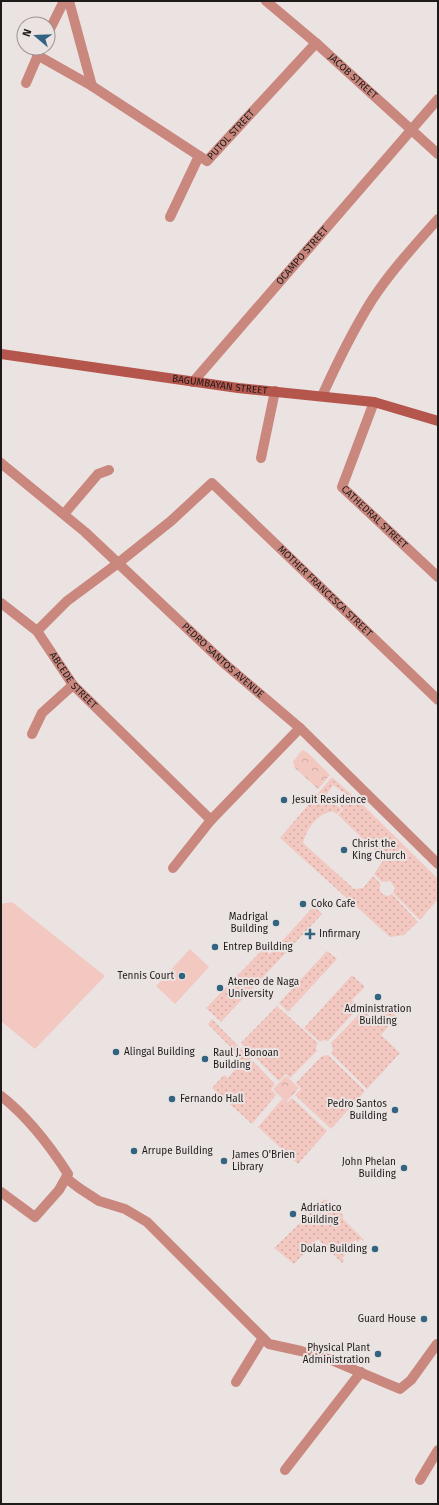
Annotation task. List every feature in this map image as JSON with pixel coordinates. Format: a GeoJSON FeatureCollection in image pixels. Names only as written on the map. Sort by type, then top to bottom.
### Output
{"type":"FeatureCollection","features":[{"type":"Feature","properties":{"kind":"main road","name":"BAGUMBAYAN STREET"},"geometry":{"type":"LineString","coordinates":[[1,354],[193,382],[374,402],[438,421]]}},
{"type":"Feature","properties":{"kind":"street"},"geometry":{"type":"LineString","coordinates":[[56,17],[64,1]]}},
{"type":"Feature","properties":{"kind":"street"},"geometry":{"type":"LineString","coordinates":[[69,1],[92,86]]}},
{"type":"Feature","properties":{"kind":"street","name":"JACOB STREET"},"geometry":{"type":"LineString","coordinates":[[266,1],[316,43],[438,154]]}},
{"type":"Feature","properties":{"kind":"street","name":"PUTOL STREET"},"geometry":{"type":"LineString","coordinates":[[45,56],[207,161],[316,43]]}},
{"type":"Feature","properties":{"kind":"street","name":"PUTOL STREET"},"geometry":{"type":"LineString","coordinates":[[26,83],[37,56]]}},
{"type":"Feature","properties":{"kind":"street","name":"OCAMPO STREET"},"geometry":{"type":"LineString","coordinates":[[193,382],[438,99]]}},
{"type":"Feature","properties":{"kind":"street"},"geometry":{"type":"LineString","coordinates":[[170,217],[199,156]]}},
{"type":"Feature","properties":{"kind":"street"},"geometry":{"type":"LineString","coordinates":[[322,396],[335,366],[372,300],[402,258],[438,219]]}},
{"type":"Feature","properties":{"kind":"street"},"geometry":{"type":"LineString","coordinates":[[261,458],[275,391]]}},
{"type":"Feature","properties":{"kind":"street","name":"CATHEDRAL STREET"},"geometry":{"type":"LineString","coordinates":[[374,402],[342,486],[438,577]]}},
{"type":"Feature","properties":{"kind":"street","name":"PEDRO SANTOS AVENUE"},"geometry":{"type":"LineString","coordinates":[[1,463],[64,514],[226,665],[300,728],[438,864]]}},
{"type":"Feature","properties":{"kind":"street"},"geometry":{"type":"LineString","coordinates":[[64,514],[98,474],[108,470]]}},
{"type":"Feature","properties":{"kind":"street","name":"MOTHER FRANCESCA STREET"},"geometry":{"type":"LineString","coordinates":[[117,564],[171,521],[212,483],[438,700]]}},
{"type":"Feature","properties":{"kind":"street"},"geometry":{"type":"LineString","coordinates":[[37,631],[67,601],[117,564]]}},
{"type":"Feature","properties":{"kind":"street","name":"ABCEDE STREET"},"geometry":{"type":"LineString","coordinates":[[1,603],[37,631],[73,685],[211,820]]}},
{"type":"Feature","properties":{"kind":"street"},"geometry":{"type":"LineString","coordinates":[[32,734],[42,713],[73,685]]}},
{"type":"Feature","properties":{"kind":"street"},"geometry":{"type":"LineString","coordinates":[[172,868],[211,820],[300,728]]}},
{"type":"Feature","properties":{"kind":"street"},"geometry":{"type":"LineString","coordinates":[[1,1096],[12,1105],[41,1137],[68,1174],[59,1190],[35,1217],[1,1192]]}},
{"type":"Feature","properties":{"kind":"street"},"geometry":{"type":"LineString","coordinates":[[66,1178],[99,1202],[126,1209],[147,1222],[269,1344],[308,1353],[361,1372],[400,1389],[411,1380],[437,1344]]}},
{"type":"Feature","properties":{"kind":"street"},"geometry":{"type":"LineString","coordinates":[[236,1382],[263,1338]]}},
{"type":"Feature","properties":{"kind":"street"},"geometry":{"type":"LineString","coordinates":[[285,1470],[361,1372]]}},
{"type":"Feature","properties":{"kind":"street"},"geometry":{"type":"LineString","coordinates":[[420,1480],[438,1450]]}},
{"type":"Feature","properties":{"kind":"green space"},"geometry":{"type":"Polygon","coordinates":[[[302,750],[308,753],[330,775],[318,789],[295,768],[293,762],[302,750]]]}},
{"type":"Feature","properties":{"kind":"green space"},"geometry":{"type":"Polygon","coordinates":[[[332,777],[352,795],[350,797],[353,795],[438,879],[438,899],[420,920],[393,893],[395,888],[390,881],[382,882],[374,874],[384,859],[338,815],[343,809],[340,806],[349,796],[333,785],[325,797],[342,809],[337,814],[332,811],[317,819],[307,832],[303,843],[354,889],[363,888],[373,876],[381,884],[380,891],[384,895],[388,896],[392,894],[418,922],[404,935],[390,937],[280,838],[332,777]]]}},
{"type":"Feature","properties":{"kind":"green space"},"geometry":{"type":"Polygon","coordinates":[[[12,902],[105,976],[35,1049],[1,1021],[1,904],[12,902]]]}},
{"type":"Feature","properties":{"kind":"green space"},"geometry":{"type":"Polygon","coordinates":[[[314,906],[322,914],[221,1022],[206,1008],[263,949],[270,954],[314,906]]]}},
{"type":"Feature","properties":{"kind":"green space","name":"Tennis Court"},"geometry":{"type":"Polygon","coordinates":[[[190,949],[209,967],[175,1004],[156,986],[190,949]]]}},
{"type":"Feature","properties":{"kind":"green space"},"geometry":{"type":"Polygon","coordinates":[[[327,951],[337,959],[288,1012],[279,1003],[327,951]]]}},
{"type":"Feature","properties":{"kind":"green space"},"geometry":{"type":"Polygon","coordinates":[[[352,975],[365,987],[352,1000],[359,1007],[328,1041],[323,1040],[320,1042],[304,1028],[352,975]]]}},
{"type":"Feature","properties":{"kind":"green space"},"geometry":{"type":"Polygon","coordinates":[[[277,1006],[318,1043],[316,1048],[317,1051],[290,1078],[286,1074],[279,1081],[241,1043],[277,1006]]]}},
{"type":"Feature","properties":{"kind":"green space"},"geometry":{"type":"Polygon","coordinates":[[[388,1009],[397,1017],[381,1035],[400,1053],[367,1089],[331,1053],[333,1049],[331,1043],[363,1010],[376,1022],[388,1009]]]}},
{"type":"Feature","properties":{"kind":"green space"},"geometry":{"type":"Polygon","coordinates":[[[212,1019],[275,1084],[271,1089],[276,1095],[252,1124],[212,1088],[224,1075],[228,1078],[240,1064],[233,1056],[235,1052],[208,1024],[212,1019]]]}},
{"type":"Feature","properties":{"kind":"green space"},"geometry":{"type":"Polygon","coordinates":[[[328,1055],[365,1091],[331,1129],[295,1095],[301,1089],[296,1083],[322,1056],[328,1055]]]}},
{"type":"Feature","properties":{"kind":"green space"},"geometry":{"type":"Polygon","coordinates":[[[286,1076],[299,1088],[286,1102],[273,1089],[286,1076]]]}},
{"type":"Feature","properties":{"kind":"green space"},"geometry":{"type":"Polygon","coordinates":[[[292,1098],[327,1131],[298,1164],[258,1127],[282,1099],[286,1103],[292,1098]]]}},
{"type":"Feature","properties":{"kind":"green space"},"geometry":{"type":"Polygon","coordinates":[[[325,1199],[343,1215],[343,1219],[364,1240],[363,1241],[361,1239],[358,1242],[355,1240],[343,1253],[345,1256],[342,1258],[344,1260],[342,1263],[318,1239],[294,1264],[274,1248],[325,1199]]]}},
{"type":"Feature","properties":{"kind":"place","name":"Jesuit Residence"},"geometry":{"type":"Point","coordinates":[284,800]}},
{"type":"Feature","properties":{"kind":"place","name":"Christ the King Church"},"geometry":{"type":"Point","coordinates":[344,850]}},
{"type":"Feature","properties":{"kind":"place","name":"Coko Cafe"},"geometry":{"type":"Point","coordinates":[303,904]}},
{"type":"Feature","properties":{"kind":"place","name":"Madrigal Building"},"geometry":{"type":"Point","coordinates":[276,923]}},
{"type":"Feature","properties":{"kind":"place","name":"Infirmary"},"geometry":{"type":"Point","coordinates":[310,934]}},
{"type":"Feature","properties":{"kind":"place","name":"Entrep Building"},"geometry":{"type":"Point","coordinates":[215,947]}},
{"type":"Feature","properties":{"kind":"place","name":"Tennis Court"},"geometry":{"type":"Point","coordinates":[182,976]}},
{"type":"Feature","properties":{"kind":"place","name":"Ateneo de Naga University"},"geometry":{"type":"Point","coordinates":[220,988]}},
{"type":"Feature","properties":{"kind":"place","name":"Administration Building"},"geometry":{"type":"Point","coordinates":[378,997]}},
{"type":"Feature","properties":{"kind":"place","name":"Alingal Building"},"geometry":{"type":"Point","coordinates":[116,1052]}},
{"type":"Feature","properties":{"kind":"place","name":"Raul J. Bonoan Building"},"geometry":{"type":"Point","coordinates":[205,1059]}},
{"type":"Feature","properties":{"kind":"place","name":"Fernando Hall"},"geometry":{"type":"Point","coordinates":[172,1099]}},
{"type":"Feature","properties":{"kind":"place","name":"Pedro Santos Building"},"geometry":{"type":"Point","coordinates":[395,1110]}},
{"type":"Feature","properties":{"kind":"place","name":"Arrupe Building"},"geometry":{"type":"Point","coordinates":[134,1151]}},
{"type":"Feature","properties":{"kind":"place","name":"James O'Brien Library"},"geometry":{"type":"Point","coordinates":[224,1161]}},
{"type":"Feature","properties":{"kind":"place","name":"John Phelan Building"},"geometry":{"type":"Point","coordinates":[404,1168]}},
{"type":"Feature","properties":{"kind":"place","name":"Adriatico Building"},"geometry":{"type":"Point","coordinates":[293,1214]}},
{"type":"Feature","properties":{"kind":"place","name":"Dolan Building"},"geometry":{"type":"Point","coordinates":[375,1249]}},
{"type":"Feature","properties":{"kind":"place","name":"Guard House"},"geometry":{"type":"Point","coordinates":[424,1319]}},
{"type":"Feature","properties":{"kind":"place","name":"Physical Plant Administration"},"geometry":{"type":"Point","coordinates":[378,1354]}}]}
